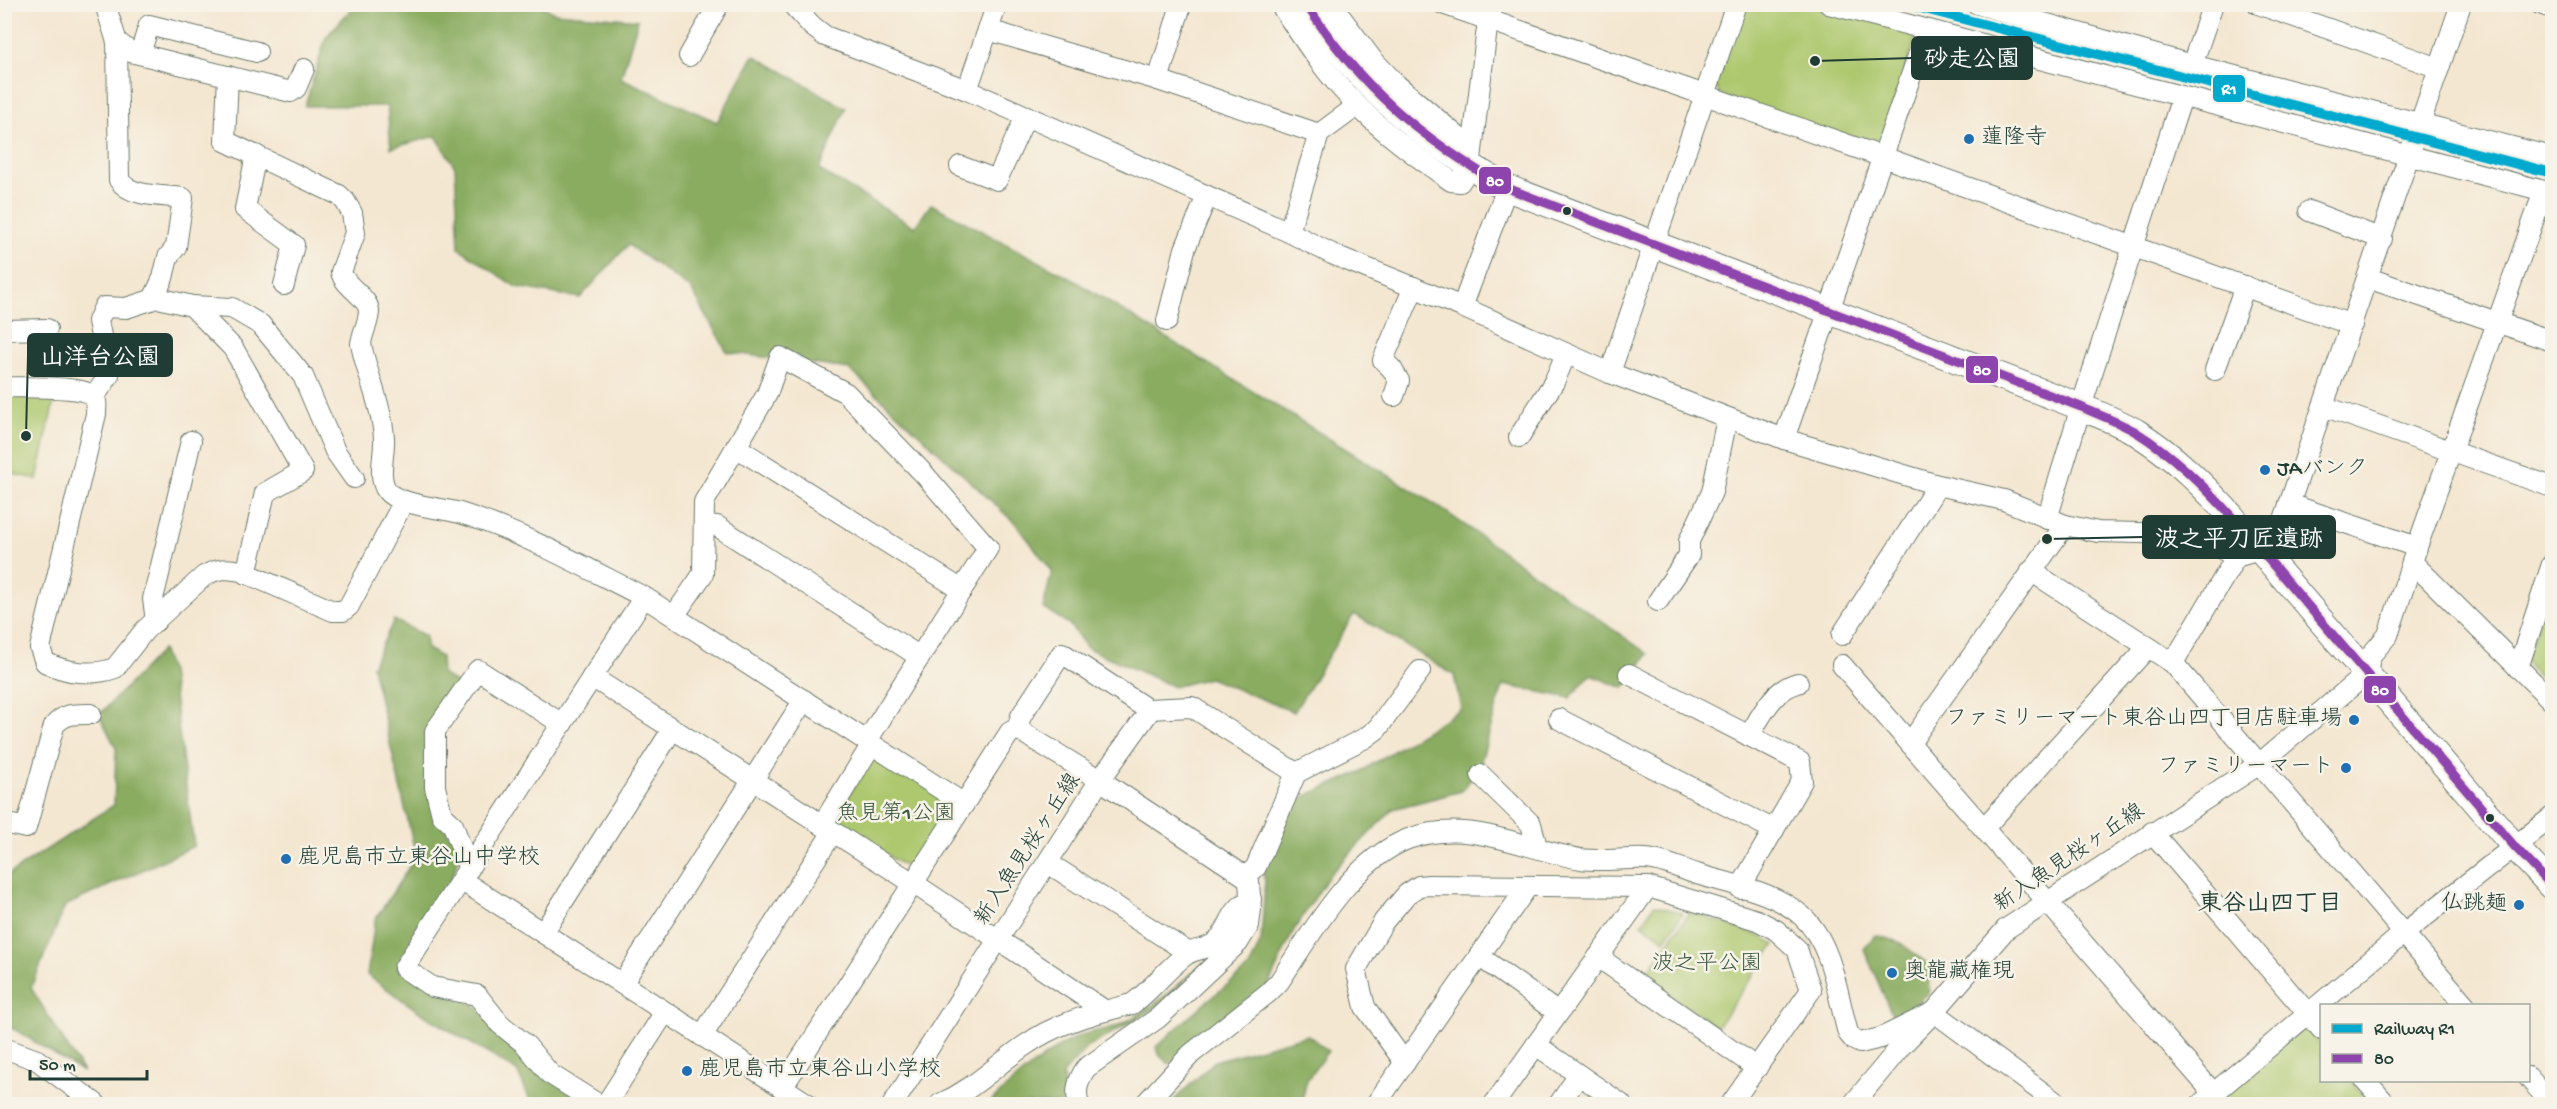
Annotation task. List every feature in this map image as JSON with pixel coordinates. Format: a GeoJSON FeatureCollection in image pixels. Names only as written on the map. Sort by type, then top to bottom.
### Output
{"type":"FeatureCollection","features":[{"type":"Feature","properties":{"kind":"main road"},"geometry":{"type":"LineString","coordinates":[[1306,4],[1345,59],[1390,107],[1432,141],[1507,188],[2081,407],[2134,431],[2167,453],[2198,479],[2248,553],[2366,674],[2515,847],[2553,886]]}},
{"type":"Feature","properties":{"kind":"street"},"geometry":{"type":"LineString","coordinates":[[105,4],[117,42],[118,180],[123,187],[131,191],[183,198],[176,247],[168,257],[163,278],[154,297],[126,308],[104,307],[98,321],[109,375],[94,398],[96,414],[42,636],[40,655],[45,662],[55,667],[88,673],[115,668],[156,621],[204,576],[215,570],[227,568],[333,611],[343,611],[349,606],[404,501]]}},
{"type":"Feature","properties":{"kind":"street"},"geometry":{"type":"LineString","coordinates":[[689,56],[719,4]]}},
{"type":"Feature","properties":{"kind":"street"},"geometry":{"type":"LineString","coordinates":[[967,90],[997,4]]}},
{"type":"Feature","properties":{"kind":"street"},"geometry":{"type":"LineString","coordinates":[[1280,4],[1318,60],[1357,106],[1401,145],[1451,181],[1460,182],[1466,163],[1491,12]]}},
{"type":"Feature","properties":{"kind":"street"},"geometry":{"type":"LineString","coordinates":[[1331,4],[1372,59],[1397,86],[1464,142],[1466,163]]}},
{"type":"Feature","properties":{"kind":"street"},"geometry":{"type":"LineString","coordinates":[[1443,4],[1491,12],[1705,95],[2352,325]]}},
{"type":"Feature","properties":{"kind":"street"},"geometry":{"type":"LineString","coordinates":[[1610,374],[1736,4]]}},
{"type":"Feature","properties":{"kind":"street"},"geometry":{"type":"LineString","coordinates":[[1829,4],[2548,192],[2498,322],[2388,635],[2371,655],[2366,674]]}},
{"type":"Feature","properties":{"kind":"street"},"geometry":{"type":"LineString","coordinates":[[1977,4],[2192,65],[2553,157]]}},
{"type":"Feature","properties":{"kind":"street"},"geometry":{"type":"LineString","coordinates":[[2192,65],[2212,4]]}},
{"type":"Feature","properties":{"kind":"street"},"geometry":{"type":"LineString","coordinates":[[2258,4],[2439,68]]}},
{"type":"Feature","properties":{"kind":"street"},"geometry":{"type":"LineString","coordinates":[[2173,663],[2248,553],[2278,537],[2461,4]]}},
{"type":"Feature","properties":{"kind":"street"},"geometry":{"type":"LineString","coordinates":[[2540,4],[2553,8]]}},
{"type":"Feature","properties":{"kind":"street"},"geometry":{"type":"LineString","coordinates":[[793,5],[812,26],[825,36],[967,90],[1289,232],[1332,254],[1462,307],[1610,374],[1784,439],[1938,485],[2004,500],[2056,522],[2098,532],[2180,534],[2218,547],[2248,553]]}},
{"type":"Feature","properties":{"kind":"street"},"geometry":{"type":"LineString","coordinates":[[1158,80],[1181,5]]}},
{"type":"Feature","properties":{"kind":"street"},"geometry":{"type":"LineString","coordinates":[[140,54],[149,25],[257,52]]}},
{"type":"Feature","properties":{"kind":"street"},"geometry":{"type":"LineString","coordinates":[[988,30],[1158,80],[1319,134]]}},
{"type":"Feature","properties":{"kind":"street"},"geometry":{"type":"LineString","coordinates":[[1784,439],[1927,30]]}},
{"type":"Feature","properties":{"kind":"street"},"geometry":{"type":"LineString","coordinates":[[117,42],[122,48],[140,54],[291,92],[296,88],[304,69]]}},
{"type":"Feature","properties":{"kind":"street"},"geometry":{"type":"LineString","coordinates":[[228,76],[225,141],[339,195],[352,213],[356,232],[341,272],[348,285],[369,309],[361,344],[382,426],[384,454],[381,478],[389,494],[404,501],[447,509],[478,519],[644,597],[964,804]]}},
{"type":"Feature","properties":{"kind":"street"},"geometry":{"type":"LineString","coordinates":[[1910,743],[2031,571],[2056,522],[2081,407],[2182,97]]}},
{"type":"Feature","properties":{"kind":"street"},"geometry":{"type":"LineString","coordinates":[[1289,232],[1319,134],[1357,106]]}},
{"type":"Feature","properties":{"kind":"street"},"geometry":{"type":"LineString","coordinates":[[960,166],[997,180],[1026,116]]}},
{"type":"Feature","properties":{"kind":"street"},"geometry":{"type":"LineString","coordinates":[[256,155],[245,209],[294,245],[284,285]]}},
{"type":"Feature","properties":{"kind":"street"},"geometry":{"type":"LineString","coordinates":[[1462,307],[1507,188]]}},
{"type":"Feature","properties":{"kind":"street"},"geometry":{"type":"LineString","coordinates":[[1167,321],[1185,249],[1207,196]]}},
{"type":"Feature","properties":{"kind":"street"},"geometry":{"type":"LineString","coordinates":[[2309,211],[2382,239]]}},
{"type":"Feature","properties":{"kind":"street"},"geometry":{"type":"LineString","coordinates":[[2368,278],[2553,341]]}},
{"type":"Feature","properties":{"kind":"street"},"geometry":{"type":"LineString","coordinates":[[2215,370],[2245,286]]}},
{"type":"Feature","properties":{"kind":"street"},"geometry":{"type":"LineString","coordinates":[[1394,396],[1399,381],[1383,360],[1414,287]]}},
{"type":"Feature","properties":{"kind":"street"},"geometry":{"type":"LineString","coordinates":[[154,297],[192,306],[232,308],[261,325],[303,376],[335,451],[354,477]]}},
{"type":"Feature","properties":{"kind":"street"},"geometry":{"type":"LineString","coordinates":[[192,306],[233,348],[303,471],[265,493],[246,574]]}},
{"type":"Feature","properties":{"kind":"street"},"geometry":{"type":"LineString","coordinates":[[4,330],[47,329]]}},
{"type":"Feature","properties":{"kind":"street"},"geometry":{"type":"LineString","coordinates":[[1520,437],[1554,382],[1566,354]]}},
{"type":"Feature","properties":{"kind":"street"},"geometry":{"type":"LineString","coordinates":[[674,616],[703,574],[704,502],[767,394],[780,357],[846,393],[924,474],[988,548],[870,742],[827,829],[702,1036]]}},
{"type":"Feature","properties":{"kind":"street"},"geometry":{"type":"LineString","coordinates":[[4,387],[79,390],[94,398]]}},
{"type":"Feature","properties":{"kind":"street"},"geometry":{"type":"LineString","coordinates":[[2323,406],[2553,487]]}},
{"type":"Feature","properties":{"kind":"street"},"geometry":{"type":"LineString","coordinates":[[1658,601],[1689,555],[1689,541],[1712,492],[1727,418]]}},
{"type":"Feature","properties":{"kind":"street"},"geometry":{"type":"LineString","coordinates":[[156,621],[153,600],[191,441]]}},
{"type":"Feature","properties":{"kind":"street"},"geometry":{"type":"LineString","coordinates":[[736,447],[962,590]]}},
{"type":"Feature","properties":{"kind":"street"},"geometry":{"type":"LineString","coordinates":[[1842,635],[1938,485]]}},
{"type":"Feature","properties":{"kind":"street"},"geometry":{"type":"LineString","coordinates":[[2289,504],[2415,555],[2518,668],[2553,701]]}},
{"type":"Feature","properties":{"kind":"street"},"geometry":{"type":"LineString","coordinates":[[704,525],[717,526],[920,657]]}},
{"type":"Feature","properties":{"kind":"street"},"geometry":{"type":"LineString","coordinates":[[2518,668],[2552,567]]}},
{"type":"Feature","properties":{"kind":"street"},"geometry":{"type":"LineString","coordinates":[[2031,571],[2173,663],[2258,765],[2465,1004]]}},
{"type":"Feature","properties":{"kind":"street"},"geometry":{"type":"LineString","coordinates":[[598,1104],[549,1074],[525,1044],[500,1024],[477,995],[432,987],[404,968],[644,597]]}},
{"type":"Feature","properties":{"kind":"street"},"geometry":{"type":"LineString","coordinates":[[1984,828],[2148,647]]}},
{"type":"Feature","properties":{"kind":"street"},"geometry":{"type":"LineString","coordinates":[[782,1088],[1010,732],[1017,729],[1021,716],[1062,653],[1147,709],[1192,707],[1296,773]]}},
{"type":"Feature","properties":{"kind":"street"},"geometry":{"type":"LineString","coordinates":[[1842,665],[2047,901],[2207,1099],[2320,1005]]}},
{"type":"Feature","properties":{"kind":"street"},"geometry":{"type":"LineString","coordinates":[[562,724],[478,670],[435,731],[435,788],[442,815],[453,825],[465,875],[543,933],[808,1104]]}},
{"type":"Feature","properties":{"kind":"street"},"geometry":{"type":"LineString","coordinates":[[1079,1104],[1077,1098],[1080,1077],[1086,1068],[1158,1018],[1238,943],[1249,924],[1251,899],[1249,882],[1246,877],[1256,867],[1296,773],[1365,738],[1377,729],[1420,671]]}},
{"type":"Feature","properties":{"kind":"street"},"geometry":{"type":"LineString","coordinates":[[1629,674],[1800,762],[1802,781],[1740,888]]}},
{"type":"Feature","properties":{"kind":"street","name":"新入魚見桜ヶ丘線"},"geometry":{"type":"LineString","coordinates":[[1145,1104],[1191,1054],[1268,993],[1356,875],[1387,850],[1420,836],[1457,831],[1481,832],[1596,861],[1656,861],[1740,888],[1757,891],[1790,906],[1804,918],[1820,940],[1834,980],[1848,1033],[1860,1043],[1881,1038],[1934,1012],[2006,929],[2258,765],[2366,674]]}},
{"type":"Feature","properties":{"kind":"street"},"geometry":{"type":"LineString","coordinates":[[592,677],[913,883],[1104,1010]]}},
{"type":"Feature","properties":{"kind":"street"},"geometry":{"type":"LineString","coordinates":[[1749,736],[1769,703],[1788,686],[1798,683]]}},
{"type":"Feature","properties":{"kind":"street"},"geometry":{"type":"LineString","coordinates":[[622,984],[804,700]]}},
{"type":"Feature","properties":{"kind":"street"},"geometry":{"type":"LineString","coordinates":[[1017,729],[1100,780],[1151,709]]}},
{"type":"Feature","properties":{"kind":"street"},"geometry":{"type":"LineString","coordinates":[[4,823],[26,828],[54,726],[61,718],[67,716],[91,714]]}},
{"type":"Feature","properties":{"kind":"street"},"geometry":{"type":"LineString","coordinates":[[1560,719],[1774,830]]}},
{"type":"Feature","properties":{"kind":"street"},"geometry":{"type":"LineString","coordinates":[[543,933],[672,730]]}},
{"type":"Feature","properties":{"kind":"street"},"geometry":{"type":"LineString","coordinates":[[1481,775],[1531,824],[1537,847]]}},
{"type":"Feature","properties":{"kind":"street","name":"新入魚見桜ヶ丘線"},"geometry":{"type":"LineString","coordinates":[[893,1104],[1100,780],[1246,877]]}},
{"type":"Feature","properties":{"kind":"street"},"geometry":{"type":"LineString","coordinates":[[2321,1004],[2404,933],[2553,817]]}},
{"type":"Feature","properties":{"kind":"street"},"geometry":{"type":"LineString","coordinates":[[2152,832],[2320,1028]]}},
{"type":"Feature","properties":{"kind":"street"},"geometry":{"type":"LineString","coordinates":[[1048,863],[1188,953]]}},
{"type":"Feature","properties":{"kind":"street"},"geometry":{"type":"LineString","coordinates":[[1405,1063],[1365,1007],[1356,969],[1384,921],[1407,894],[1419,886],[1648,887],[1757,920],[1776,930],[1797,949],[1811,990]]}},
{"type":"Feature","properties":{"kind":"street"},"geometry":{"type":"LineString","coordinates":[[1376,1104],[1528,886]]}},
{"type":"Feature","properties":{"kind":"street"},"geometry":{"type":"LineString","coordinates":[[1494,1104],[1648,887]]}},
{"type":"Feature","properties":{"kind":"street"},"geometry":{"type":"LineString","coordinates":[[940,1104],[972,1088],[1037,1037],[1065,1021],[1132,1004],[1188,953],[1208,948],[1217,941],[1238,907],[1251,899]]}},
{"type":"Feature","properties":{"kind":"street"},"geometry":{"type":"LineString","coordinates":[[1479,956],[1558,1013]]}},
{"type":"Feature","properties":{"kind":"street"},"geometry":{"type":"LineString","coordinates":[[1598,957],[1756,1068]]}},
{"type":"Feature","properties":{"kind":"street"},"geometry":{"type":"LineString","coordinates":[[1731,1104],[1811,990],[1834,980]]}},
{"type":"Feature","properties":{"kind":"street"},"geometry":{"type":"LineString","coordinates":[[606,1104],[665,1012]]}},
{"type":"Feature","properties":{"kind":"street"},"geometry":{"type":"LineString","coordinates":[[1854,1104],[1934,1012],[2058,1104]]}},
{"type":"Feature","properties":{"kind":"street"},"geometry":{"type":"LineString","coordinates":[[1536,1045],[1617,1103]]}},
{"type":"Feature","properties":{"kind":"street"},"geometry":{"type":"LineString","coordinates":[[4,1048],[37,1060],[96,1104]]}},
{"type":"Feature","properties":{"kind":"street"},"geometry":{"type":"LineString","coordinates":[[1559,1104],[1579,1075]]}},
{"type":"Feature","properties":{"kind":"street"},"geometry":{"type":"LineString","coordinates":[[2530,1078],[2552,1104]]}},
{"type":"Feature","properties":{"kind":"street"},"geometry":{"type":"LineString","coordinates":[[2367,1082],[2386,1104]]}},
{"type":"Feature","properties":{"kind":"green space"},"geometry":{"type":"Polygon","coordinates":[[[355,5],[540,5],[555,13],[638,20],[621,78],[717,122],[754,55],[846,108],[819,170],[915,227],[931,204],[1070,278],[1436,505],[1648,654],[1624,688],[1590,675],[1570,698],[1503,685],[1479,768],[1462,791],[1393,809],[1330,874],[1294,930],[1268,986],[1169,1064],[1160,1056],[1156,1047],[1208,1000],[1249,968],[1261,941],[1265,882],[1262,867],[1296,800],[1360,772],[1461,709],[1454,675],[1354,614],[1294,712],[1209,678],[1174,687],[1087,648],[1069,624],[1043,608],[1052,571],[1017,525],[849,369],[727,352],[691,289],[628,245],[580,298],[516,287],[459,248],[455,167],[436,136],[391,148],[387,106],[305,106],[326,37],[355,5]]]}},
{"type":"Feature","properties":{"kind":"green space"},"geometry":{"type":"Polygon","coordinates":[[[1741,5],[1814,5],[1912,30],[1916,38],[1880,143],[1872,146],[1720,95],[1714,84],[1741,5]]]}},
{"type":"Feature","properties":{"kind":"green space"},"geometry":{"type":"Polygon","coordinates":[[[11,395],[55,397],[37,479],[5,472],[4,399],[11,395]]]}},
{"type":"Feature","properties":{"kind":"green space"},"geometry":{"type":"Polygon","coordinates":[[[2552,579],[2552,690],[2529,667],[2526,660],[2552,579]]]}},
{"type":"Feature","properties":{"kind":"green space"},"geometry":{"type":"Polygon","coordinates":[[[394,620],[426,636],[426,648],[441,657],[442,674],[459,685],[431,728],[459,858],[449,886],[397,968],[470,1002],[589,1104],[538,1104],[530,1100],[517,1071],[424,1015],[367,975],[375,920],[416,856],[372,666],[394,620]]]}},
{"type":"Feature","properties":{"kind":"green space"},"geometry":{"type":"Polygon","coordinates":[[[162,650],[171,672],[194,846],[65,906],[31,988],[83,1072],[14,1029],[5,1028],[5,877],[114,805],[116,748],[99,715],[162,650]]]}},
{"type":"Feature","properties":{"kind":"green space","name":"魚見第1公園"},"geometry":{"type":"Polygon","coordinates":[[[877,755],[952,803],[951,811],[914,872],[834,822],[869,759],[877,755]]]}},
{"type":"Feature","properties":{"kind":"green space"},"geometry":{"type":"Polygon","coordinates":[[[1654,905],[1683,913],[1665,940],[1642,924],[1654,905]]]}},
{"type":"Feature","properties":{"kind":"green space","name":"波之平公園"},"geometry":{"type":"Polygon","coordinates":[[[1690,912],[1755,934],[1775,944],[1717,1027],[1644,977],[1690,912]]]}},
{"type":"Feature","properties":{"kind":"green space"},"geometry":{"type":"Polygon","coordinates":[[[1875,935],[1899,942],[1928,964],[1929,993],[1904,1014],[1893,1017],[1864,949],[1875,935]]]}},
{"type":"Feature","properties":{"kind":"green space"},"geometry":{"type":"Polygon","coordinates":[[[1207,960],[1156,1008],[1086,1048],[1063,1074],[1065,1104],[988,1104],[1031,1067],[1066,1042],[1084,1034],[1114,1027],[1131,1019],[1165,996],[1207,960]]]}},
{"type":"Feature","properties":{"kind":"green space"},"geometry":{"type":"Polygon","coordinates":[[[2301,1029],[2309,1030],[2320,1045],[2320,1082],[2352,1082],[2372,1104],[2211,1104],[2301,1029]]]}},
{"type":"Feature","properties":{"kind":"green space"},"geometry":{"type":"Polygon","coordinates":[[[1308,1035],[1328,1051],[1307,1080],[1301,1104],[1170,1104],[1215,1061],[1308,1035]]]}},
{"type":"Feature","properties":{"kind":"rail line","name":"R1"},"geometry":{"type":"LineString","coordinates":[[1906,4],[2552,173]]}},
{"type":"Feature","properties":{"kind":"transit line","name":"80"},"geometry":{"type":"LineString","coordinates":[[1306,4],[1348,61],[1395,109],[1447,150],[1507,188],[2081,407],[2123,425],[2163,450],[2210,493],[2232,517],[2515,847],[2552,886]]}},
{"type":"Feature","properties":{"kind":"place","name":"砂走公園"},"geometry":{"type":"Point","coordinates":[1815,61]}},
{"type":"Feature","properties":{"kind":"place","name":"蓮隆寺"},"geometry":{"type":"Point","coordinates":[1969,139]}},
{"type":"Feature","properties":{"kind":"place","name":"山洋台公園"},"geometry":{"type":"Point","coordinates":[26,436]}},
{"type":"Feature","properties":{"kind":"place","name":"JAバンク"},"geometry":{"type":"Point","coordinates":[2265,470]}},
{"type":"Feature","properties":{"kind":"place","name":"波之平刀匠遺跡"},"geometry":{"type":"Point","coordinates":[2047,539]}},
{"type":"Feature","properties":{"kind":"place","name":"ファミリーマート東谷山四丁目店駐車場"},"geometry":{"type":"Point","coordinates":[2354,720]}},
{"type":"Feature","properties":{"kind":"place","name":"ファミリーマート"},"geometry":{"type":"Point","coordinates":[2346,768]}},
{"type":"Feature","properties":{"kind":"place","name":"鹿児島市立東谷山中学校"},"geometry":{"type":"Point","coordinates":[286,859]}},
{"type":"Feature","properties":{"kind":"place","name":"仏跳麺"},"geometry":{"type":"Point","coordinates":[2519,905]}},
{"type":"Feature","properties":{"kind":"place","name":"奥龍藏権現"},"geometry":{"type":"Point","coordinates":[1892,973]}},
{"type":"Feature","properties":{"kind":"place","name":"鹿児島市立東谷山小学校"},"geometry":{"type":"Point","coordinates":[687,1071]}},
{"type":"Feature","properties":{"kind":"district","name":"東谷山四丁目"},"geometry":{"type":"Point","coordinates":[2270,905]}}]}
